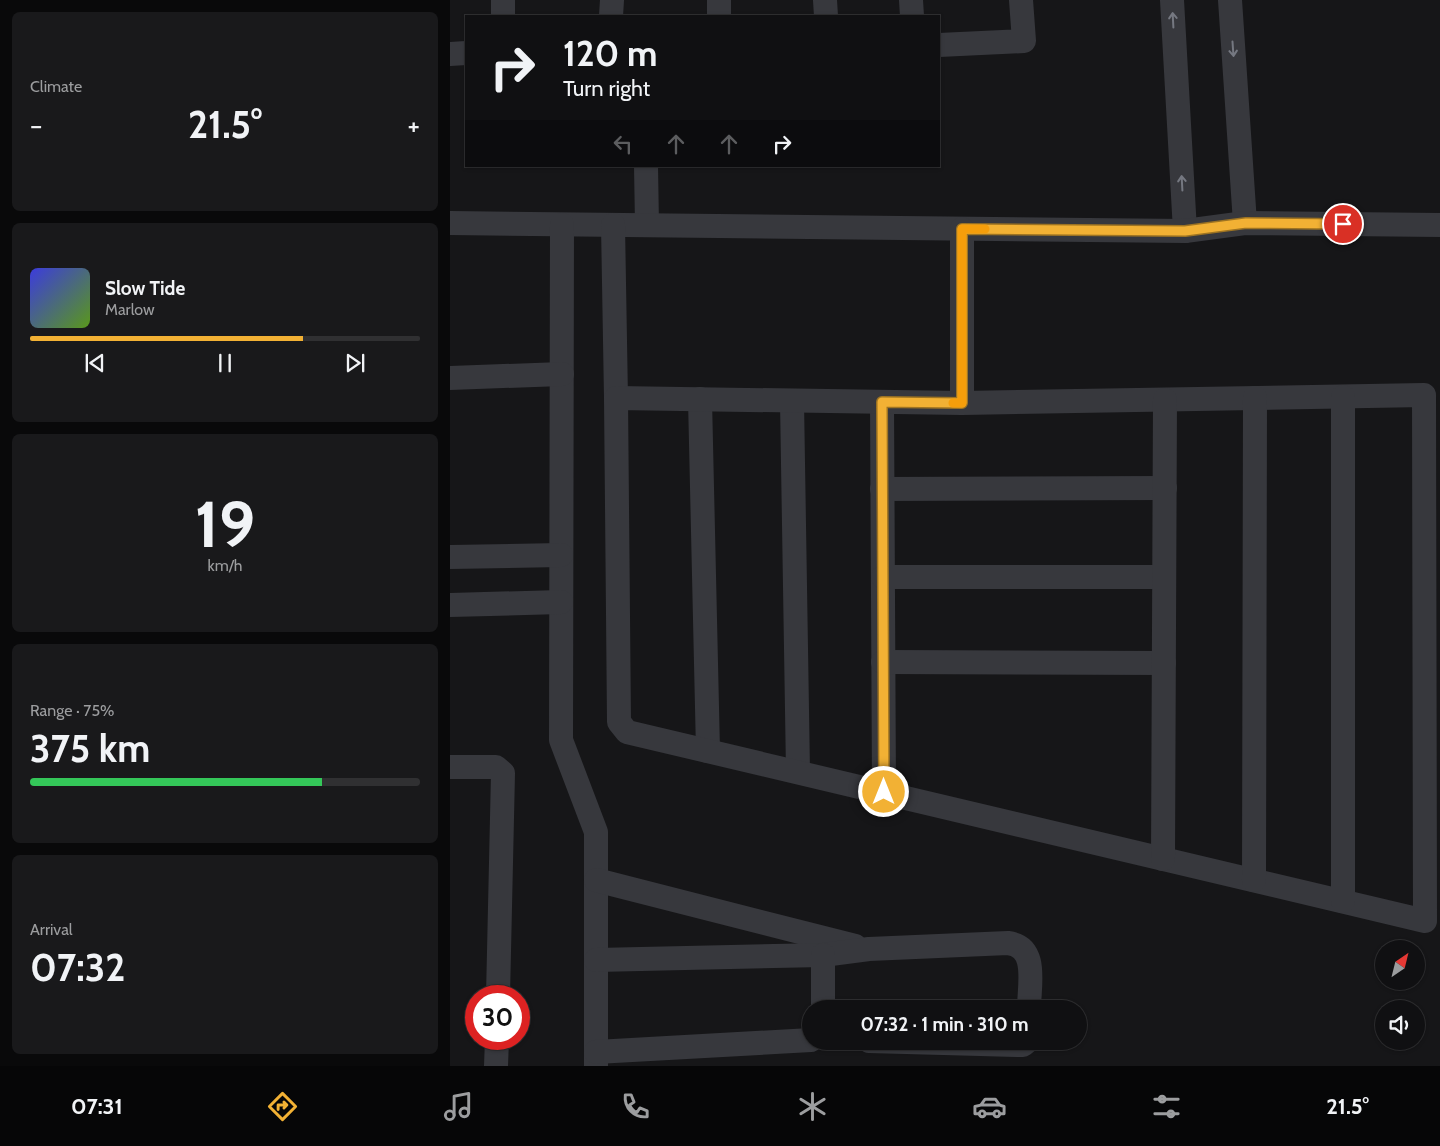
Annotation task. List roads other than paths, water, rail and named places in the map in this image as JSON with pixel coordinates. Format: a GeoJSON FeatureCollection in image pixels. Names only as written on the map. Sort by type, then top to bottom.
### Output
{"type":"FeatureCollection","features":[{"type":"Feature","properties":{"kind":"street"},"geometry":{"type":"LineString","coordinates":[[503,0],[503,15]]}},
{"type":"Feature","properties":{"kind":"street"},"geometry":{"type":"LineString","coordinates":[[611,15],[612,0]]}},
{"type":"Feature","properties":{"kind":"street"},"geometry":{"type":"LineString","coordinates":[[719,0],[719,15]]}},
{"type":"Feature","properties":{"kind":"street"},"geometry":{"type":"LineString","coordinates":[[825,0],[826,15]]}},
{"type":"Feature","properties":{"kind":"street"},"geometry":{"type":"LineString","coordinates":[[911,0],[912,15]]}},
{"type":"Feature","properties":{"kind":"street"},"geometry":{"type":"LineString","coordinates":[[940,45],[1024,41],[1020,0]]}},
{"type":"Feature","properties":{"kind":"street"},"geometry":{"type":"LineString","coordinates":[[1172,0],[1185,231]]}},
{"type":"Feature","properties":{"kind":"street"},"geometry":{"type":"LineString","coordinates":[[1230,0],[1246,223]]}},
{"type":"Feature","properties":{"kind":"street"},"geometry":{"type":"LineString","coordinates":[[450,54],[465,53]]}},
{"type":"Feature","properties":{"kind":"street"},"geometry":{"type":"LineString","coordinates":[[646,167],[647,225]]}},
{"type":"Feature","properties":{"kind":"street"},"geometry":{"type":"LineString","coordinates":[[450,223],[1185,231],[1246,223],[1440,225]]}},
{"type":"Feature","properties":{"kind":"street"},"geometry":{"type":"LineString","coordinates":[[562,225],[561,740],[596,832],[596,1059],[802,1041]]}},
{"type":"Feature","properties":{"kind":"street"},"geometry":{"type":"LineString","coordinates":[[613,225],[619,722],[626,732],[1425,921],[1424,395],[962,403],[616,398]]}},
{"type":"Feature","properties":{"kind":"street"},"geometry":{"type":"LineString","coordinates":[[962,229],[962,403]]}},
{"type":"Feature","properties":{"kind":"street"},"geometry":{"type":"LineString","coordinates":[[450,378],[562,374]]}},
{"type":"Feature","properties":{"kind":"street"},"geometry":{"type":"LineString","coordinates":[[1343,901],[1344,397]]}},
{"type":"Feature","properties":{"kind":"street"},"geometry":{"type":"LineString","coordinates":[[1254,880],[1255,398]]}},
{"type":"Feature","properties":{"kind":"street"},"geometry":{"type":"LineString","coordinates":[[700,399],[708,751]]}},
{"type":"Feature","properties":{"kind":"street"},"geometry":{"type":"LineString","coordinates":[[1163,858],[1166,400]]}},
{"type":"Feature","properties":{"kind":"street"},"geometry":{"type":"LineString","coordinates":[[792,401],[798,772]]}},
{"type":"Feature","properties":{"kind":"street"},"geometry":{"type":"LineString","coordinates":[[882,402],[884,792]]}},
{"type":"Feature","properties":{"kind":"street"},"geometry":{"type":"LineString","coordinates":[[882,489],[1165,488]]}},
{"type":"Feature","properties":{"kind":"street"},"geometry":{"type":"LineString","coordinates":[[450,557],[561,555]]}},
{"type":"Feature","properties":{"kind":"street"},"geometry":{"type":"LineString","coordinates":[[883,577],[1164,576]]}},
{"type":"Feature","properties":{"kind":"street"},"geometry":{"type":"LineString","coordinates":[[450,605],[561,602]]}},
{"type":"Feature","properties":{"kind":"street"},"geometry":{"type":"LineString","coordinates":[[883,662],[1164,663]]}},
{"type":"Feature","properties":{"kind":"street"},"geometry":{"type":"LineString","coordinates":[[450,767],[496,767],[503,773],[498,985]]}},
{"type":"Feature","properties":{"kind":"street"},"geometry":{"type":"LineString","coordinates":[[596,880],[869,949]]}},
{"type":"Feature","properties":{"kind":"street"},"geometry":{"type":"LineString","coordinates":[[596,960],[823,955],[869,949],[1016,944],[1027,952],[1030,960],[1029,1000]]}},
{"type":"Feature","properties":{"kind":"street"},"geometry":{"type":"LineString","coordinates":[[823,955],[823,1000]]}},
{"type":"Feature","properties":{"kind":"street"},"geometry":{"type":"LineString","coordinates":[[496,1066],[497,1050]]}}]}
